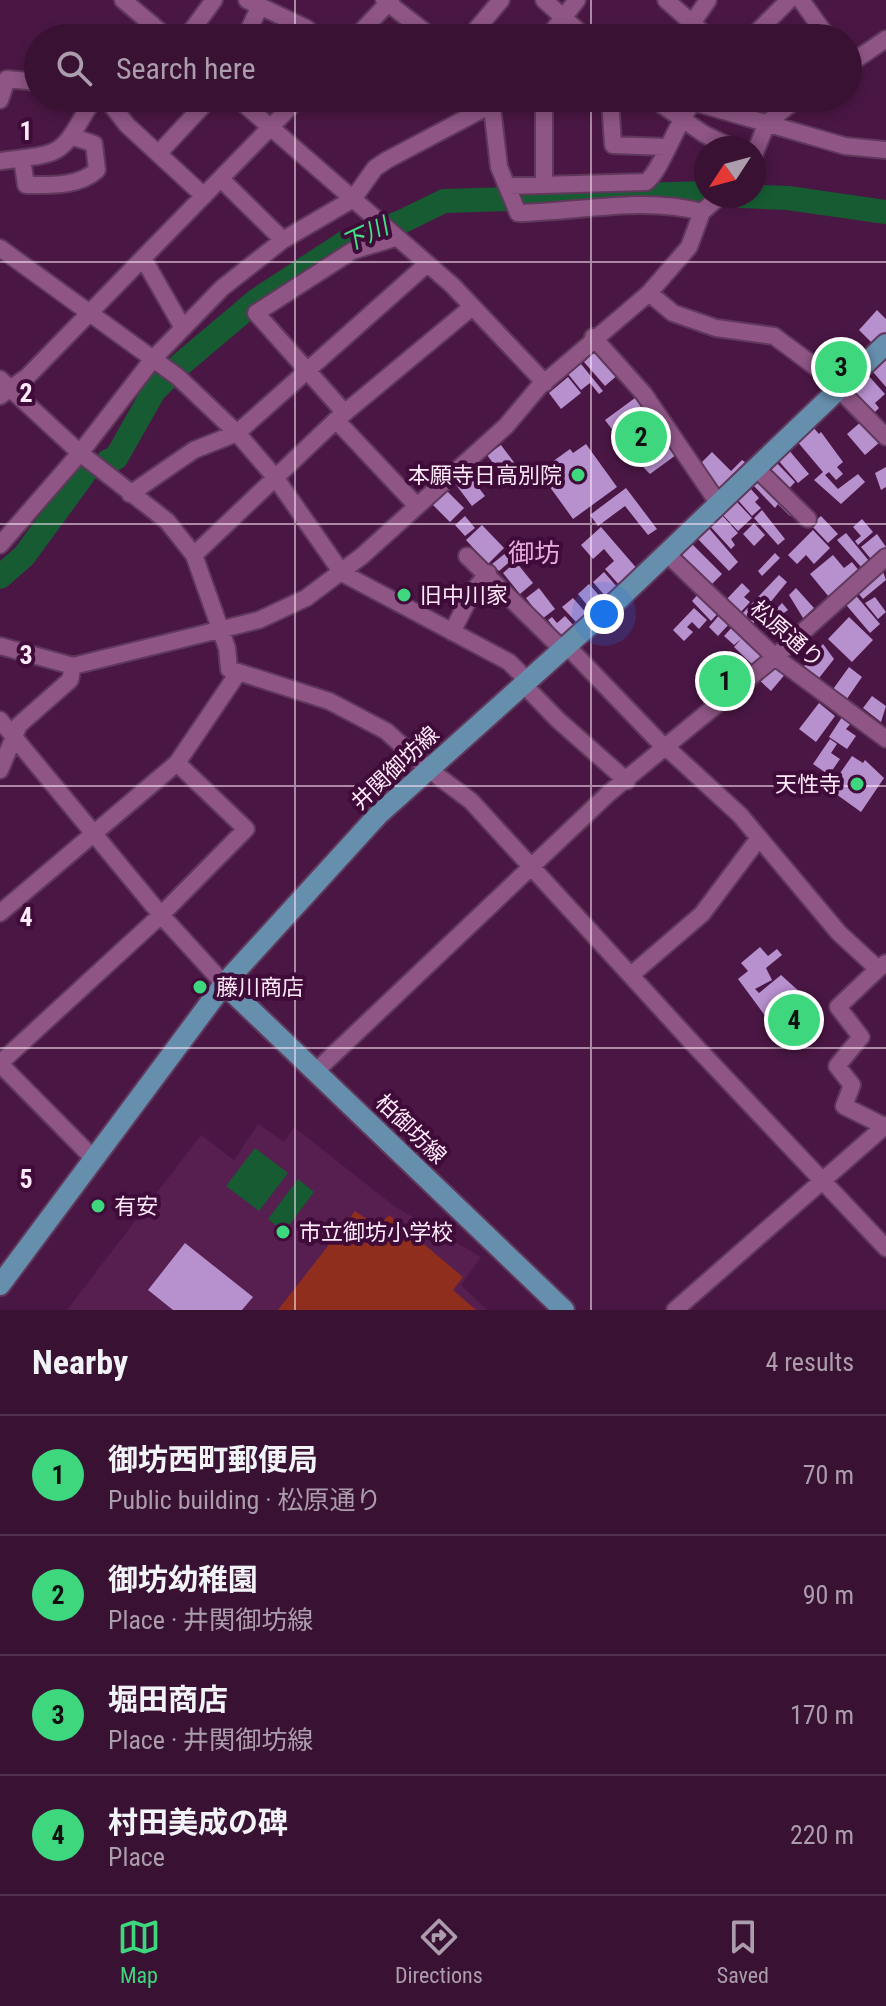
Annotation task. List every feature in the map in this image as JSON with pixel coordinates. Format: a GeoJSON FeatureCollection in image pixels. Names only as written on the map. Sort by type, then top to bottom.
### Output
{"type":"FeatureCollection","features":[{"type":"Feature","properties":{"kind":"main road","name":"井関御坊線"},"geometry":{"type":"LineString","coordinates":[[0,1285],[224,984],[379,814],[667,554],[886,344]]}},
{"type":"Feature","properties":{"kind":"main road","name":"柏御坊線"},"geometry":{"type":"LineString","coordinates":[[224,984],[564,1310]]}},
{"type":"Feature","properties":{"kind":"street"},"geometry":{"type":"LineString","coordinates":[[123,0],[152,24]]}},
{"type":"Feature","properties":{"kind":"street"},"geometry":{"type":"LineString","coordinates":[[196,24],[214,0]]}},
{"type":"Feature","properties":{"kind":"street"},"geometry":{"type":"LineString","coordinates":[[481,24],[501,0]]}},
{"type":"Feature","properties":{"kind":"street"},"geometry":{"type":"LineString","coordinates":[[544,0],[571,24]]}},
{"type":"Feature","properties":{"kind":"street"},"geometry":{"type":"LineString","coordinates":[[556,24],[577,0]]}},
{"type":"Feature","properties":{"kind":"street"},"geometry":{"type":"LineString","coordinates":[[666,0],[683,24]]}},
{"type":"Feature","properties":{"kind":"street"},"geometry":{"type":"LineString","coordinates":[[693,24],[708,0]]}},
{"type":"Feature","properties":{"kind":"street"},"geometry":{"type":"LineString","coordinates":[[765,24],[789,0]]}},
{"type":"Feature","properties":{"kind":"street"},"geometry":{"type":"LineString","coordinates":[[801,0],[818,24]]}},
{"type":"Feature","properties":{"kind":"street"},"geometry":{"type":"LineString","coordinates":[[367,24],[388,1],[416,24]]}},
{"type":"Feature","properties":{"kind":"street"},"geometry":{"type":"LineString","coordinates":[[248,24],[253,3],[298,24]]}},
{"type":"Feature","properties":{"kind":"street"},"geometry":{"type":"LineString","coordinates":[[862,57],[884,44]]}},
{"type":"Feature","properties":{"kind":"street"},"geometry":{"type":"LineString","coordinates":[[0,100],[7,79],[24,81]]}},
{"type":"Feature","properties":{"kind":"street"},"geometry":{"type":"LineString","coordinates":[[0,161],[54,154],[71,136],[86,112]]}},
{"type":"Feature","properties":{"kind":"street"},"geometry":{"type":"LineString","coordinates":[[117,112],[204,196]]}},
{"type":"Feature","properties":{"kind":"street"},"geometry":{"type":"LineString","coordinates":[[158,154],[197,112]]}},
{"type":"Feature","properties":{"kind":"street"},"geometry":{"type":"LineString","coordinates":[[253,112],[427,264],[545,383]]}},
{"type":"Feature","properties":{"kind":"street"},"geometry":{"type":"LineString","coordinates":[[285,112],[27,377],[4,388],[130,494],[167,521],[194,555],[220,628],[229,669],[329,701],[386,731],[427,768],[471,801],[886,1248]]}},
{"type":"Feature","properties":{"kind":"street"},"geometry":{"type":"LineString","coordinates":[[1,542],[158,363],[183,328],[222,288],[283,240],[353,199],[375,168],[479,112]]}},
{"type":"Feature","properties":{"kind":"street"},"geometry":{"type":"LineString","coordinates":[[498,112],[499,167],[518,213],[580,212],[613,205],[694,205]]}},
{"type":"Feature","properties":{"kind":"street"},"geometry":{"type":"LineString","coordinates":[[544,112],[544,185]]}},
{"type":"Feature","properties":{"kind":"street"},"geometry":{"type":"LineString","coordinates":[[611,112],[613,145],[666,147]]}},
{"type":"Feature","properties":{"kind":"street"},"geometry":{"type":"LineString","coordinates":[[670,112],[711,136]]}},
{"type":"Feature","properties":{"kind":"street"},"geometry":{"type":"LineString","coordinates":[[509,188],[646,182],[655,175],[685,112]]}},
{"type":"Feature","properties":{"kind":"street"},"geometry":{"type":"LineString","coordinates":[[732,112],[845,146],[886,150]]}},
{"type":"Feature","properties":{"kind":"street"},"geometry":{"type":"LineString","coordinates":[[762,136],[767,123],[778,112]]}},
{"type":"Feature","properties":{"kind":"street"},"geometry":{"type":"LineString","coordinates":[[22,159],[26,185],[56,185],[89,177],[97,170],[94,144],[71,136]]}},
{"type":"Feature","properties":{"kind":"street"},"geometry":{"type":"LineString","coordinates":[[221,179],[283,240]]}},
{"type":"Feature","properties":{"kind":"street"},"geometry":{"type":"LineString","coordinates":[[0,646],[73,666],[259,620],[306,598],[342,573],[506,426],[593,337],[649,293],[689,247],[708,208]]}},
{"type":"Feature","properties":{"kind":"street"},"geometry":{"type":"LineString","coordinates":[[393,236],[352,251],[256,313],[417,506]]}},
{"type":"Feature","properties":{"kind":"street"},"geometry":{"type":"LineString","coordinates":[[0,248],[178,377],[237,433],[275,477],[342,573],[509,662],[526,683],[627,781]]}},
{"type":"Feature","properties":{"kind":"street"},"geometry":{"type":"LineString","coordinates":[[143,258],[183,328]]}},
{"type":"Feature","properties":{"kind":"street"},"geometry":{"type":"LineString","coordinates":[[130,494],[194,450],[237,433],[427,264]]}},
{"type":"Feature","properties":{"kind":"street"},"geometry":{"type":"LineString","coordinates":[[649,293],[673,313],[716,328],[774,336],[812,363],[886,437]]}},
{"type":"Feature","properties":{"kind":"street"},"geometry":{"type":"LineString","coordinates":[[194,555],[341,417],[472,307]]}},
{"type":"Feature","properties":{"kind":"street"},"geometry":{"type":"LineString","coordinates":[[593,337],[644,394],[718,503]]}},
{"type":"Feature","properties":{"kind":"street"},"geometry":{"type":"LineString","coordinates":[[756,468],[808,519]]}},
{"type":"Feature","properties":{"kind":"street","name":"松原通り"},"geometry":{"type":"LineString","coordinates":[[667,554],[775,657],[886,739]]}},
{"type":"Feature","properties":{"kind":"street"},"geometry":{"type":"LineString","coordinates":[[467,556],[759,838],[839,933],[882,966],[838,1007],[861,1037],[837,1066],[852,1085],[844,1106],[886,1126],[675,1310]]}},
{"type":"Feature","properties":{"kind":"street"},"geometry":{"type":"LineString","coordinates":[[316,1071],[627,781],[775,657],[886,557]]}},
{"type":"Feature","properties":{"kind":"street"},"geometry":{"type":"LineString","coordinates":[[452,632],[473,591],[488,573]]}},
{"type":"Feature","properties":{"kind":"street"},"geometry":{"type":"LineString","coordinates":[[0,770],[13,734],[70,680],[73,666]]}},
{"type":"Feature","properties":{"kind":"street"},"geometry":{"type":"LineString","coordinates":[[0,913],[177,763],[238,673]]}},
{"type":"Feature","properties":{"kind":"street"},"geometry":{"type":"LineString","coordinates":[[0,720],[161,915],[224,984]]}},
{"type":"Feature","properties":{"kind":"street"},"geometry":{"type":"LineString","coordinates":[[94,1159],[0,1064],[161,915],[246,829],[177,763]]}},
{"type":"Feature","properties":{"kind":"street"},"geometry":{"type":"LineString","coordinates":[[631,975],[702,914],[759,838]]}},
{"type":"Feature","properties":{"kind":"shaded area","name":"市立御坊小学校"},"geometry":{"type":"Polygon","coordinates":[[[258,1124],[284,1142],[294,1127],[394,1206],[481,1257],[461,1285],[487,1310],[67,1310],[201,1135],[234,1160],[258,1124]]]}},
{"type":"Feature","properties":{"kind":"shaded area"},"geometry":{"type":"Polygon","coordinates":[[[255,1148],[288,1173],[259,1211],[226,1186],[255,1148]]]}},
{"type":"Feature","properties":{"kind":"shaded area"},"geometry":{"type":"Polygon","coordinates":[[[298,1179],[314,1192],[284,1232],[268,1219],[298,1179]]]}},
{"type":"Feature","properties":{"kind":"shaded area"},"geometry":{"type":"Polygon","coordinates":[[[355,1211],[378,1227],[389,1215],[463,1277],[453,1290],[476,1310],[278,1310],[355,1211]]]}},
{"type":"Feature","properties":{"kind":"building"},"geometry":{"type":"Polygon","coordinates":[[[877,310],[886,319],[886,336],[875,346],[859,330],[877,310]]]}},
{"type":"Feature","properties":{"kind":"building"},"geometry":{"type":"Polygon","coordinates":[[[598,349],[620,373],[605,386],[584,362],[598,349]]]}},
{"type":"Feature","properties":{"kind":"building"},"geometry":{"type":"Polygon","coordinates":[[[838,352],[855,371],[838,386],[825,371],[834,364],[830,359],[838,352]]]}},
{"type":"Feature","properties":{"kind":"building"},"geometry":{"type":"Polygon","coordinates":[[[886,360],[886,387],[873,372],[886,360]]]}},
{"type":"Feature","properties":{"kind":"building"},"geometry":{"type":"Polygon","coordinates":[[[581,364],[603,391],[599,394],[590,383],[581,390],[568,374],[581,364]]]}},
{"type":"Feature","properties":{"kind":"building"},"geometry":{"type":"Polygon","coordinates":[[[867,374],[885,394],[875,403],[879,408],[871,416],[848,391],[867,374]]]}},
{"type":"Feature","properties":{"kind":"building"},"geometry":{"type":"Polygon","coordinates":[[[568,377],[581,393],[561,409],[549,393],[568,377]]]}},
{"type":"Feature","properties":{"kind":"building"},"geometry":{"type":"Polygon","coordinates":[[[635,398],[676,455],[650,474],[605,420],[635,398]]]}},
{"type":"Feature","properties":{"kind":"building"},"geometry":{"type":"Polygon","coordinates":[[[863,420],[881,441],[865,455],[847,434],[863,420]]]}},
{"type":"Feature","properties":{"kind":"building"},"geometry":{"type":"Polygon","coordinates":[[[812,426],[819,434],[821,432],[843,462],[837,467],[843,474],[836,480],[829,472],[825,475],[838,489],[858,474],[865,482],[841,504],[814,480],[823,472],[796,440],[812,426]]]}},
{"type":"Feature","properties":{"kind":"building"},"geometry":{"type":"Polygon","coordinates":[[[586,444],[617,487],[573,519],[542,476],[555,467],[552,462],[570,449],[573,453],[586,444]]]}},
{"type":"Feature","properties":{"kind":"building"},"geometry":{"type":"Polygon","coordinates":[[[501,445],[522,473],[508,483],[487,455],[501,445]]]}},
{"type":"Feature","properties":{"kind":"building"},"geometry":{"type":"Polygon","coordinates":[[[788,449],[809,474],[798,483],[777,459],[788,449]]]}},
{"type":"Feature","properties":{"kind":"building"},"geometry":{"type":"Polygon","coordinates":[[[712,452],[731,471],[742,460],[745,462],[719,488],[697,467],[712,452]]]}},
{"type":"Feature","properties":{"kind":"building"},"geometry":{"type":"Polygon","coordinates":[[[775,461],[795,482],[785,493],[764,471],[775,461]]]}},
{"type":"Feature","properties":{"kind":"building"},"geometry":{"type":"Polygon","coordinates":[[[463,467],[485,496],[472,506],[450,477],[463,467]]]}},
{"type":"Feature","properties":{"kind":"building"},"geometry":{"type":"Polygon","coordinates":[[[886,467],[886,487],[881,490],[875,473],[886,467]]]}},
{"type":"Feature","properties":{"kind":"building"},"geometry":{"type":"Polygon","coordinates":[[[760,476],[795,511],[790,516],[778,504],[775,508],[752,484],[760,476]]]}},
{"type":"Feature","properties":{"kind":"building"},"geometry":{"type":"Polygon","coordinates":[[[442,486],[464,508],[450,522],[428,500],[442,486]]]}},
{"type":"Feature","properties":{"kind":"building"},"geometry":{"type":"Polygon","coordinates":[[[749,487],[759,498],[755,502],[761,508],[752,516],[736,498],[749,487]]]}},
{"type":"Feature","properties":{"kind":"building"},"geometry":{"type":"Polygon","coordinates":[[[626,488],[657,529],[648,535],[625,506],[598,526],[590,515],[626,488]]]}},
{"type":"Feature","properties":{"kind":"building"},"geometry":{"type":"Polygon","coordinates":[[[736,501],[752,518],[738,531],[722,514],[736,501]]]}},
{"type":"Feature","properties":{"kind":"building"},"geometry":{"type":"Polygon","coordinates":[[[762,510],[785,539],[778,545],[754,518],[762,510]]]}},
{"type":"Feature","properties":{"kind":"building"},"geometry":{"type":"Polygon","coordinates":[[[721,514],[738,533],[731,539],[735,545],[731,549],[709,525],[721,514]]]}},
{"type":"Feature","properties":{"kind":"building"},"geometry":{"type":"Polygon","coordinates":[[[465,516],[475,528],[465,536],[455,525],[465,516]]]}},
{"type":"Feature","properties":{"kind":"building"},"geometry":{"type":"Polygon","coordinates":[[[821,516],[838,534],[828,543],[811,525],[821,516]]]}},
{"type":"Feature","properties":{"kind":"building"},"geometry":{"type":"Polygon","coordinates":[[[862,519],[873,532],[858,545],[855,541],[861,536],[853,527],[862,519]]]}},
{"type":"Feature","properties":{"kind":"building"},"geometry":{"type":"Polygon","coordinates":[[[754,523],[765,535],[754,546],[743,534],[754,523]]]}},
{"type":"Feature","properties":{"kind":"building"},"geometry":{"type":"Polygon","coordinates":[[[482,525],[504,548],[488,564],[466,540],[482,525]]]}},
{"type":"Feature","properties":{"kind":"building"},"geometry":{"type":"Polygon","coordinates":[[[707,526],[738,562],[729,571],[696,537],[707,526]]]}},
{"type":"Feature","properties":{"kind":"building"},"geometry":{"type":"Polygon","coordinates":[[[601,527],[639,571],[621,587],[605,569],[614,561],[604,549],[593,559],[581,545],[601,527]]]}},
{"type":"Feature","properties":{"kind":"building"},"geometry":{"type":"Polygon","coordinates":[[[813,530],[830,548],[814,564],[806,555],[797,564],[788,555],[813,530]]]}},
{"type":"Feature","properties":{"kind":"building"},"geometry":{"type":"Polygon","coordinates":[[[846,533],[869,561],[862,568],[837,540],[846,533]]]}},
{"type":"Feature","properties":{"kind":"building"},"geometry":{"type":"Polygon","coordinates":[[[877,534],[886,547],[871,559],[861,547],[877,534]]]}},
{"type":"Feature","properties":{"kind":"building"},"geometry":{"type":"Polygon","coordinates":[[[691,543],[722,574],[710,586],[679,556],[691,543]]]}},
{"type":"Feature","properties":{"kind":"building"},"geometry":{"type":"Polygon","coordinates":[[[507,552],[513,559],[499,571],[492,564],[507,552]]]}},
{"type":"Feature","properties":{"kind":"building"},"geometry":{"type":"Polygon","coordinates":[[[775,553],[780,558],[762,576],[758,571],[775,553]]]}},
{"type":"Feature","properties":{"kind":"building"},"geometry":{"type":"Polygon","coordinates":[[[833,555],[844,568],[852,562],[860,572],[829,597],[810,574],[833,555]]]}},
{"type":"Feature","properties":{"kind":"building"},"geometry":{"type":"Polygon","coordinates":[[[516,562],[533,583],[520,594],[503,573],[516,562]]]}},
{"type":"Feature","properties":{"kind":"building"},"geometry":{"type":"Polygon","coordinates":[[[881,566],[886,580],[863,599],[854,588],[881,566]]]}},
{"type":"Feature","properties":{"kind":"building"},"geometry":{"type":"Polygon","coordinates":[[[604,572],[618,588],[606,597],[593,582],[604,572]]]}},
{"type":"Feature","properties":{"kind":"building"},"geometry":{"type":"Polygon","coordinates":[[[779,575],[787,582],[751,626],[740,616],[779,575]]]}},
{"type":"Feature","properties":{"kind":"building"},"geometry":{"type":"Polygon","coordinates":[[[742,583],[750,591],[744,597],[750,602],[739,614],[725,601],[742,583]]]}},
{"type":"Feature","properties":{"kind":"building"},"geometry":{"type":"Polygon","coordinates":[[[589,584],[604,601],[592,611],[578,594],[589,584]]]}},
{"type":"Feature","properties":{"kind":"building"},"geometry":{"type":"Polygon","coordinates":[[[539,588],[555,609],[542,619],[526,598],[539,588]]]}},
{"type":"Feature","properties":{"kind":"building"},"geometry":{"type":"Polygon","coordinates":[[[796,588],[814,608],[803,618],[789,595],[796,588]]]}},
{"type":"Feature","properties":{"kind":"building"},"geometry":{"type":"Polygon","coordinates":[[[852,591],[880,624],[870,633],[842,600],[852,591]]]}},
{"type":"Feature","properties":{"kind":"building"},"geometry":{"type":"Polygon","coordinates":[[[700,592],[721,610],[711,621],[692,601],[700,592]]]}},
{"type":"Feature","properties":{"kind":"building"},"geometry":{"type":"Polygon","coordinates":[[[875,597],[886,612],[878,619],[865,603],[875,597]]]}},
{"type":"Feature","properties":{"kind":"building"},"geometry":{"type":"Polygon","coordinates":[[[573,598],[588,615],[578,624],[562,607],[573,598]]]}},
{"type":"Feature","properties":{"kind":"building"},"geometry":{"type":"Polygon","coordinates":[[[782,603],[788,610],[781,615],[793,629],[778,641],[763,623],[782,603]]]}},
{"type":"Feature","properties":{"kind":"building"},"geometry":{"type":"Polygon","coordinates":[[[694,608],[707,620],[699,629],[692,622],[687,627],[693,632],[684,641],[673,630],[694,608]]]}},
{"type":"Feature","properties":{"kind":"building"},"geometry":{"type":"Polygon","coordinates":[[[721,613],[731,622],[718,636],[709,627],[721,613]]]}},
{"type":"Feature","properties":{"kind":"building"},"geometry":{"type":"Polygon","coordinates":[[[565,616],[576,628],[563,639],[548,620],[552,617],[557,623],[565,616]]]}},
{"type":"Feature","properties":{"kind":"building"},"geometry":{"type":"Polygon","coordinates":[[[849,617],[873,640],[852,662],[828,639],[849,617]]]}},
{"type":"Feature","properties":{"kind":"building"},"geometry":{"type":"Polygon","coordinates":[[[734,625],[769,657],[757,669],[734,647],[741,639],[734,645],[724,636],[734,625]]]}},
{"type":"Feature","properties":{"kind":"building"},"geometry":{"type":"Polygon","coordinates":[[[823,644],[834,659],[819,678],[804,666],[823,644]]]}},
{"type":"Feature","properties":{"kind":"building"},"geometry":{"type":"Polygon","coordinates":[[[775,661],[787,672],[771,691],[757,678],[775,661]]]}},
{"type":"Feature","properties":{"kind":"building"},"geometry":{"type":"Polygon","coordinates":[[[849,667],[862,677],[844,703],[831,692],[849,667]]]}},
{"type":"Feature","properties":{"kind":"building"},"geometry":{"type":"Polygon","coordinates":[[[720,668],[738,685],[730,693],[712,677],[720,668]]]}},
{"type":"Feature","properties":{"kind":"building"},"geometry":{"type":"Polygon","coordinates":[[[872,696],[886,706],[881,722],[863,708],[872,696]]]}},
{"type":"Feature","properties":{"kind":"building"},"geometry":{"type":"Polygon","coordinates":[[[819,703],[835,716],[816,742],[799,729],[819,703]]]}},
{"type":"Feature","properties":{"kind":"building"},"geometry":{"type":"Polygon","coordinates":[[[844,714],[853,721],[846,729],[856,736],[847,749],[829,737],[844,714]]]}},
{"type":"Feature","properties":{"kind":"building"},"geometry":{"type":"Polygon","coordinates":[[[830,739],[837,744],[831,753],[840,759],[829,775],[813,764],[830,739]]]}},
{"type":"Feature","properties":{"kind":"building","name":"天性寺"},"geometry":{"type":"Polygon","coordinates":[[[852,756],[863,763],[865,760],[884,778],[861,812],[829,789],[852,756]]]}},
{"type":"Feature","properties":{"kind":"building"},"geometry":{"type":"Polygon","coordinates":[[[760,947],[768,956],[777,949],[782,955],[766,968],[772,980],[755,989],[759,993],[781,975],[801,993],[797,996],[807,1007],[777,1032],[738,979],[748,971],[741,963],[760,947]]]}},
{"type":"Feature","properties":{"kind":"building"},"geometry":{"type":"Polygon","coordinates":[[[185,1243],[253,1297],[242,1310],[173,1310],[148,1290],[185,1243]]]}},
{"type":"Feature","properties":{"kind":"waterway","name":"下川"},"geometry":{"type":"LineString","coordinates":[[108,461],[116,458],[154,391],[180,365],[257,300],[347,241],[401,222],[444,201],[694,193]]}},
{"type":"Feature","properties":{"kind":"waterway","name":"下川"},"geometry":{"type":"LineString","coordinates":[[766,197],[886,212]]}},
{"type":"Feature","properties":{"kind":"waterway","name":"下川"},"geometry":{"type":"LineString","coordinates":[[0,577],[24,556],[87,470]]}},
{"type":"Feature","properties":{"kind":"place","name":"堀田商店"},"geometry":{"type":"Point","coordinates":[841,367]}},
{"type":"Feature","properties":{"kind":"place","name":"御坊幼稚園"},"geometry":{"type":"Point","coordinates":[641,437]}},
{"type":"Feature","properties":{"kind":"place","name":"本願寺日高別院"},"geometry":{"type":"Point","coordinates":[578,475]}},
{"type":"Feature","properties":{"kind":"place","name":"旧中川家"},"geometry":{"type":"Point","coordinates":[404,595]}},
{"type":"Feature","properties":{"kind":"place","name":"御坊西町郵便局"},"geometry":{"type":"Point","coordinates":[725,681]}},
{"type":"Feature","properties":{"kind":"place","name":"天性寺"},"geometry":{"type":"Point","coordinates":[857,784]}},
{"type":"Feature","properties":{"kind":"place","name":"藤川商店"},"geometry":{"type":"Point","coordinates":[200,987]}},
{"type":"Feature","properties":{"kind":"place","name":"村田美成の碑"},"geometry":{"type":"Point","coordinates":[794,1020]}},
{"type":"Feature","properties":{"kind":"place","name":"有安"},"geometry":{"type":"Point","coordinates":[98,1206]}},
{"type":"Feature","properties":{"kind":"place","name":"市立御坊小学校"},"geometry":{"type":"Point","coordinates":[283,1232]}},
{"type":"Feature","properties":{"kind":"district","name":"御坊"},"geometry":{"type":"Point","coordinates":[534,553]}}]}
